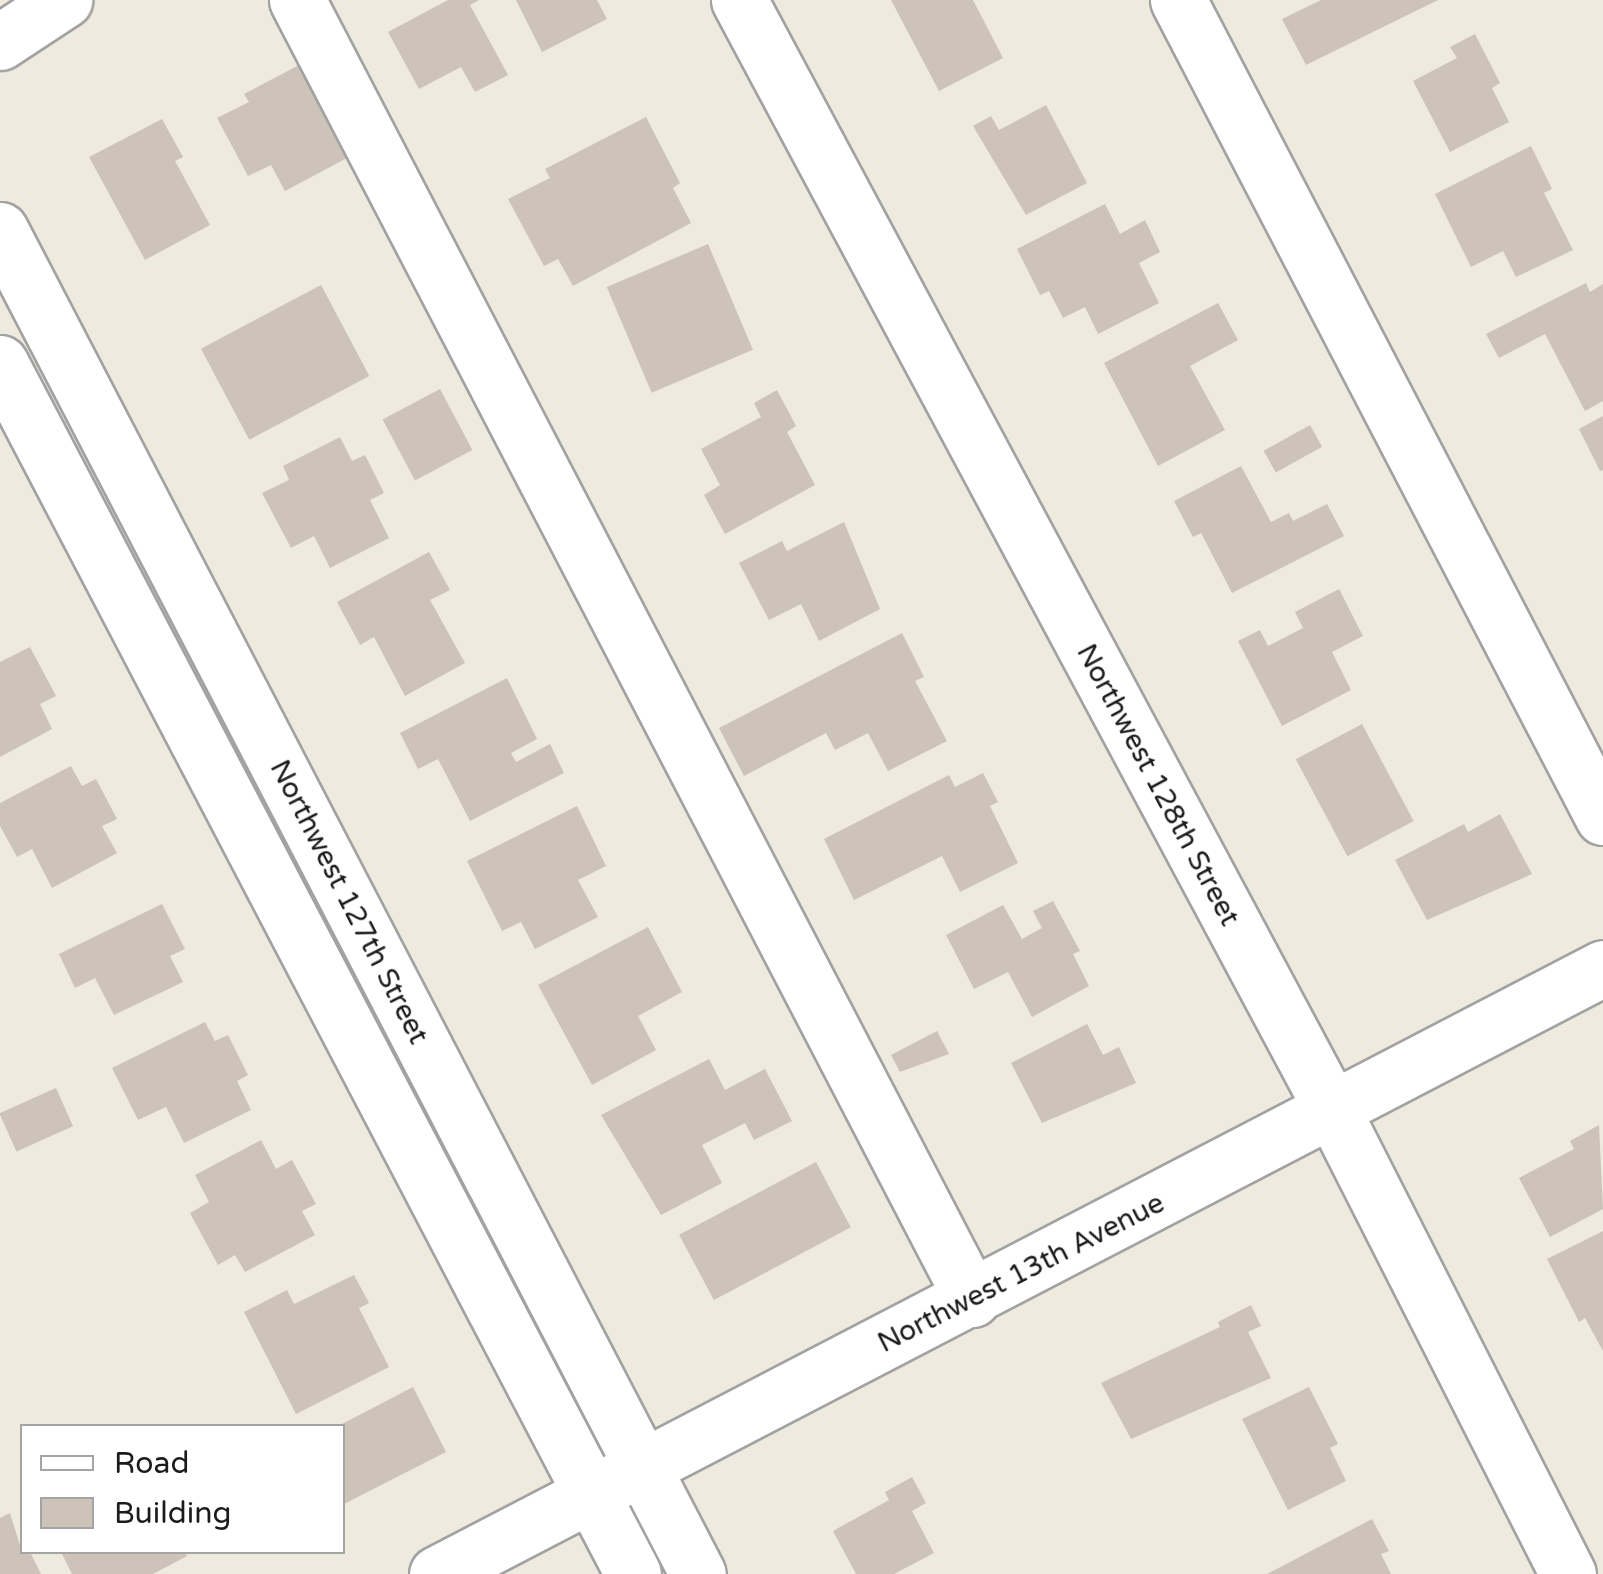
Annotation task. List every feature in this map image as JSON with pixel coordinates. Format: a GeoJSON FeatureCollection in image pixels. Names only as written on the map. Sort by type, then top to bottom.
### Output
{"type":"FeatureCollection","features":[{"type":"Feature","properties":{"kind":"street"},"geometry":{"type":"LineString","coordinates":[[0,42],[64,0]]}},
{"type":"Feature","properties":{"kind":"street"},"geometry":{"type":"LineString","coordinates":[[297,0],[972,1299]]}},
{"type":"Feature","properties":{"kind":"street","name":"Northwest 128th Street"},"geometry":{"type":"LineString","coordinates":[[740,0],[1334,1113],[1568,1574]]}},
{"type":"Feature","properties":{"kind":"street"},"geometry":{"type":"LineString","coordinates":[[1178,0],[1603,817]]}},
{"type":"Feature","properties":{"kind":"street","name":"Northwest 127th Street"},"geometry":{"type":"LineString","coordinates":[[0,230],[698,1574]]}},
{"type":"Feature","properties":{"kind":"street","name":"Northwest 127th Street"},"geometry":{"type":"LineString","coordinates":[[0,364],[633,1574]]}},
{"type":"Feature","properties":{"kind":"street","name":"Northwest 13th Avenue"},"geometry":{"type":"LineString","coordinates":[[437,1574],[1334,1113],[1603,968]]}},
{"type":"Feature","properties":{"kind":"building"},"geometry":{"type":"Polygon","coordinates":[[[448,0],[479,0],[470,5],[508,75],[475,92],[461,67],[419,89],[388,32],[448,0]]]}},
{"type":"Feature","properties":{"kind":"building"},"geometry":{"type":"Polygon","coordinates":[[[516,0],[597,0],[607,19],[542,52],[516,0]]]}},
{"type":"Feature","properties":{"kind":"building"},"geometry":{"type":"Polygon","coordinates":[[[891,0],[973,0],[1003,58],[939,91],[891,0]]]}},
{"type":"Feature","properties":{"kind":"building"},"geometry":{"type":"Polygon","coordinates":[[[1321,0],[1438,0],[1306,65],[1282,19],[1321,0]]]}},
{"type":"Feature","properties":{"kind":"building"},"geometry":{"type":"Polygon","coordinates":[[[1475,34],[1500,83],[1492,88],[1509,122],[1450,152],[1413,81],[1457,58],[1450,47],[1475,34]]]}},
{"type":"Feature","properties":{"kind":"building"},"geometry":{"type":"Polygon","coordinates":[[[299,65],[347,158],[285,191],[271,165],[248,176],[217,118],[249,102],[244,94],[299,65]]]}},
{"type":"Feature","properties":{"kind":"building"},"geometry":{"type":"Polygon","coordinates":[[[1046,105],[1087,183],[1026,215],[973,126],[991,116],[999,130],[1046,105]]]}},
{"type":"Feature","properties":{"kind":"building"},"geometry":{"type":"Polygon","coordinates":[[[646,117],[680,183],[673,188],[691,223],[573,286],[558,259],[544,266],[508,199],[550,178],[545,169],[646,117]]]}},
{"type":"Feature","properties":{"kind":"building"},"geometry":{"type":"Polygon","coordinates":[[[162,119],[183,157],[175,161],[210,225],[145,260],[89,157],[162,119]]]}},
{"type":"Feature","properties":{"kind":"building"},"geometry":{"type":"Polygon","coordinates":[[[1531,146],[1552,189],[1544,193],[1573,250],[1516,277],[1503,251],[1471,267],[1435,194],[1531,146]]]}},
{"type":"Feature","properties":{"kind":"building"},"geometry":{"type":"Polygon","coordinates":[[[1105,204],[1120,234],[1145,220],[1160,252],[1139,263],[1159,303],[1098,334],[1085,307],[1063,318],[1049,291],[1040,295],[1017,249],[1105,204]]]}},
{"type":"Feature","properties":{"kind":"building"},"geometry":{"type":"Polygon","coordinates":[[[708,244],[753,350],[652,393],[607,287],[708,244]]]}},
{"type":"Feature","properties":{"kind":"building"},"geometry":{"type":"Polygon","coordinates":[[[1586,283],[1590,292],[1603,284],[1603,401],[1585,411],[1545,334],[1499,358],[1486,334],[1586,283]]]}},
{"type":"Feature","properties":{"kind":"building"},"geometry":{"type":"Polygon","coordinates":[[[321,285],[369,376],[249,440],[201,349],[321,285]]]}},
{"type":"Feature","properties":{"kind":"building"},"geometry":{"type":"Polygon","coordinates":[[[1218,303],[1238,340],[1190,366],[1225,430],[1158,466],[1104,363],[1218,303]]]}},
{"type":"Feature","properties":{"kind":"building"},"geometry":{"type":"Polygon","coordinates":[[[440,389],[472,450],[415,480],[383,420],[440,389]]]}},
{"type":"Feature","properties":{"kind":"building"},"geometry":{"type":"Polygon","coordinates":[[[777,390],[796,426],[787,432],[815,485],[725,534],[704,495],[720,485],[701,449],[761,417],[754,403],[777,390]]]}},
{"type":"Feature","properties":{"kind":"building"},"geometry":{"type":"Polygon","coordinates":[[[1603,416],[1603,470],[1600,471],[1579,429],[1603,416]]]}},
{"type":"Feature","properties":{"kind":"building"},"geometry":{"type":"Polygon","coordinates":[[[1310,425],[1322,447],[1276,473],[1264,451],[1310,425]]]}},
{"type":"Feature","properties":{"kind":"building"},"geometry":{"type":"Polygon","coordinates":[[[340,437],[352,461],[365,455],[384,493],[370,500],[389,538],[330,568],[314,536],[291,548],[262,493],[289,480],[283,466],[340,437]]]}},
{"type":"Feature","properties":{"kind":"building"},"geometry":{"type":"Polygon","coordinates":[[[1241,466],[1271,522],[1289,513],[1293,521],[1327,504],[1344,536],[1232,593],[1201,533],[1193,537],[1174,501],[1241,466]]]}},
{"type":"Feature","properties":{"kind":"building"},"geometry":{"type":"Polygon","coordinates":[[[844,522],[880,609],[819,641],[801,604],[769,620],[739,563],[782,541],[787,551],[844,522]]]}},
{"type":"Feature","properties":{"kind":"building"},"geometry":{"type":"Polygon","coordinates":[[[429,552],[450,590],[430,600],[465,663],[405,696],[374,637],[360,645],[337,602],[429,552]]]}},
{"type":"Feature","properties":{"kind":"building"},"geometry":{"type":"Polygon","coordinates":[[[1339,589],[1363,636],[1332,652],[1351,690],[1282,726],[1238,641],[1260,630],[1268,646],[1303,628],[1295,612],[1339,589]]]}},
{"type":"Feature","properties":{"kind":"building"},"geometry":{"type":"Polygon","coordinates":[[[902,633],[924,677],[915,681],[947,741],[888,771],[868,733],[835,750],[826,733],[744,776],[719,728],[902,633]]]}},
{"type":"Feature","properties":{"kind":"building"},"geometry":{"type":"Polygon","coordinates":[[[30,647],[56,696],[40,704],[52,729],[0,757],[0,662],[30,647]]]}},
{"type":"Feature","properties":{"kind":"building"},"geometry":{"type":"Polygon","coordinates":[[[507,678],[537,739],[511,753],[516,762],[550,744],[564,773],[470,821],[438,759],[418,769],[400,733],[507,678]]]}},
{"type":"Feature","properties":{"kind":"building"},"geometry":{"type":"Polygon","coordinates":[[[1362,724],[1414,821],[1347,856],[1296,759],[1362,724]]]}},
{"type":"Feature","properties":{"kind":"building"},"geometry":{"type":"Polygon","coordinates":[[[71,766],[82,786],[96,779],[117,819],[102,826],[117,853],[52,888],[32,849],[17,857],[0,826],[0,803],[71,766]]]}},
{"type":"Feature","properties":{"kind":"building"},"geometry":{"type":"Polygon","coordinates":[[[983,773],[998,802],[990,806],[1018,863],[960,892],[942,856],[854,900],[824,839],[949,775],[955,787],[983,773]]]}},
{"type":"Feature","properties":{"kind":"building"},"geometry":{"type":"Polygon","coordinates":[[[577,806],[606,866],[578,880],[598,917],[535,949],[521,922],[502,931],[467,861],[577,806]]]}},
{"type":"Feature","properties":{"kind":"building"},"geometry":{"type":"Polygon","coordinates":[[[1500,814],[1532,874],[1427,920],[1395,860],[1464,824],[1468,832],[1500,814]]]}},
{"type":"Feature","properties":{"kind":"building"},"geometry":{"type":"Polygon","coordinates":[[[1053,901],[1080,951],[1073,954],[1089,986],[1032,1017],[1008,972],[974,989],[946,935],[1003,905],[1022,939],[1042,928],[1033,911],[1053,901]]]}},
{"type":"Feature","properties":{"kind":"building"},"geometry":{"type":"Polygon","coordinates":[[[162,904],[185,949],[170,956],[183,982],[114,1015],[95,978],[75,988],[59,954],[162,904]]]}},
{"type":"Feature","properties":{"kind":"building"},"geometry":{"type":"Polygon","coordinates":[[[648,927],[682,992],[638,1016],[656,1050],[592,1085],[538,985],[648,927]]]}},
{"type":"Feature","properties":{"kind":"building"},"geometry":{"type":"Polygon","coordinates":[[[205,1022],[215,1041],[228,1035],[248,1075],[237,1081],[251,1110],[184,1143],[166,1107],[138,1120],[112,1068],[205,1022]]]}},
{"type":"Feature","properties":{"kind":"building"},"geometry":{"type":"Polygon","coordinates":[[[1087,1024],[1103,1055],[1119,1047],[1136,1083],[1042,1123],[1011,1063],[1087,1024]]]}},
{"type":"Feature","properties":{"kind":"building"},"geometry":{"type":"Polygon","coordinates":[[[937,1031],[949,1054],[900,1072],[891,1055],[937,1031]]]}},
{"type":"Feature","properties":{"kind":"building"},"geometry":{"type":"Polygon","coordinates":[[[709,1059],[725,1090],[765,1069],[792,1121],[754,1140],[745,1123],[702,1145],[722,1183],[661,1215],[601,1115],[709,1059]]]}},
{"type":"Feature","properties":{"kind":"building"},"geometry":{"type":"Polygon","coordinates":[[[56,1088],[73,1126],[16,1152],[0,1113],[56,1088]]]}},
{"type":"Feature","properties":{"kind":"building"},"geometry":{"type":"Polygon","coordinates":[[[1599,1125],[1603,1209],[1550,1237],[1519,1178],[1574,1149],[1570,1141],[1599,1125]]]}},
{"type":"Feature","properties":{"kind":"building"},"geometry":{"type":"Polygon","coordinates":[[[261,1140],[276,1169],[292,1160],[316,1204],[302,1211],[315,1235],[245,1272],[235,1255],[218,1265],[190,1213],[209,1202],[195,1175],[261,1140]]]}},
{"type":"Feature","properties":{"kind":"building"},"geometry":{"type":"Polygon","coordinates":[[[816,1162],[851,1227],[714,1300],[679,1235],[816,1162]]]}},
{"type":"Feature","properties":{"kind":"building"},"geometry":{"type":"Polygon","coordinates":[[[1603,1231],[1603,1351],[1585,1318],[1579,1322],[1547,1259],[1603,1231]]]}},
{"type":"Feature","properties":{"kind":"building"},"geometry":{"type":"Polygon","coordinates":[[[354,1275],[369,1303],[359,1308],[389,1367],[296,1414],[244,1312],[287,1290],[294,1304],[354,1275]]]}},
{"type":"Feature","properties":{"kind":"building"},"geometry":{"type":"Polygon","coordinates":[[[1251,1305],[1261,1326],[1248,1332],[1271,1378],[1131,1439],[1101,1383],[1220,1327],[1218,1322],[1251,1305]]]}},
{"type":"Feature","properties":{"kind":"building"},"geometry":{"type":"Polygon","coordinates":[[[413,1387],[446,1452],[345,1503],[342,1424],[413,1387]]]}},
{"type":"Feature","properties":{"kind":"building"},"geometry":{"type":"Polygon","coordinates":[[[1309,1387],[1338,1444],[1330,1448],[1346,1481],[1288,1510],[1242,1419],[1309,1387]]]}},
{"type":"Feature","properties":{"kind":"building"},"geometry":{"type":"Polygon","coordinates":[[[912,1477],[926,1503],[912,1511],[934,1553],[894,1574],[856,1574],[833,1531],[889,1500],[885,1492],[912,1477]]]}},
{"type":"Feature","properties":{"kind":"building"},"geometry":{"type":"Polygon","coordinates":[[[10,1513],[20,1554],[31,1554],[41,1574],[0,1574],[0,1518],[10,1513]]]}},
{"type":"Feature","properties":{"kind":"building"},"geometry":{"type":"Polygon","coordinates":[[[1372,1519],[1389,1551],[1381,1554],[1391,1574],[1267,1574],[1372,1519]]]}},
{"type":"Feature","properties":{"kind":"building"},"geometry":{"type":"Polygon","coordinates":[[[62,1554],[187,1556],[153,1574],[72,1574],[62,1554]]]}}]}
